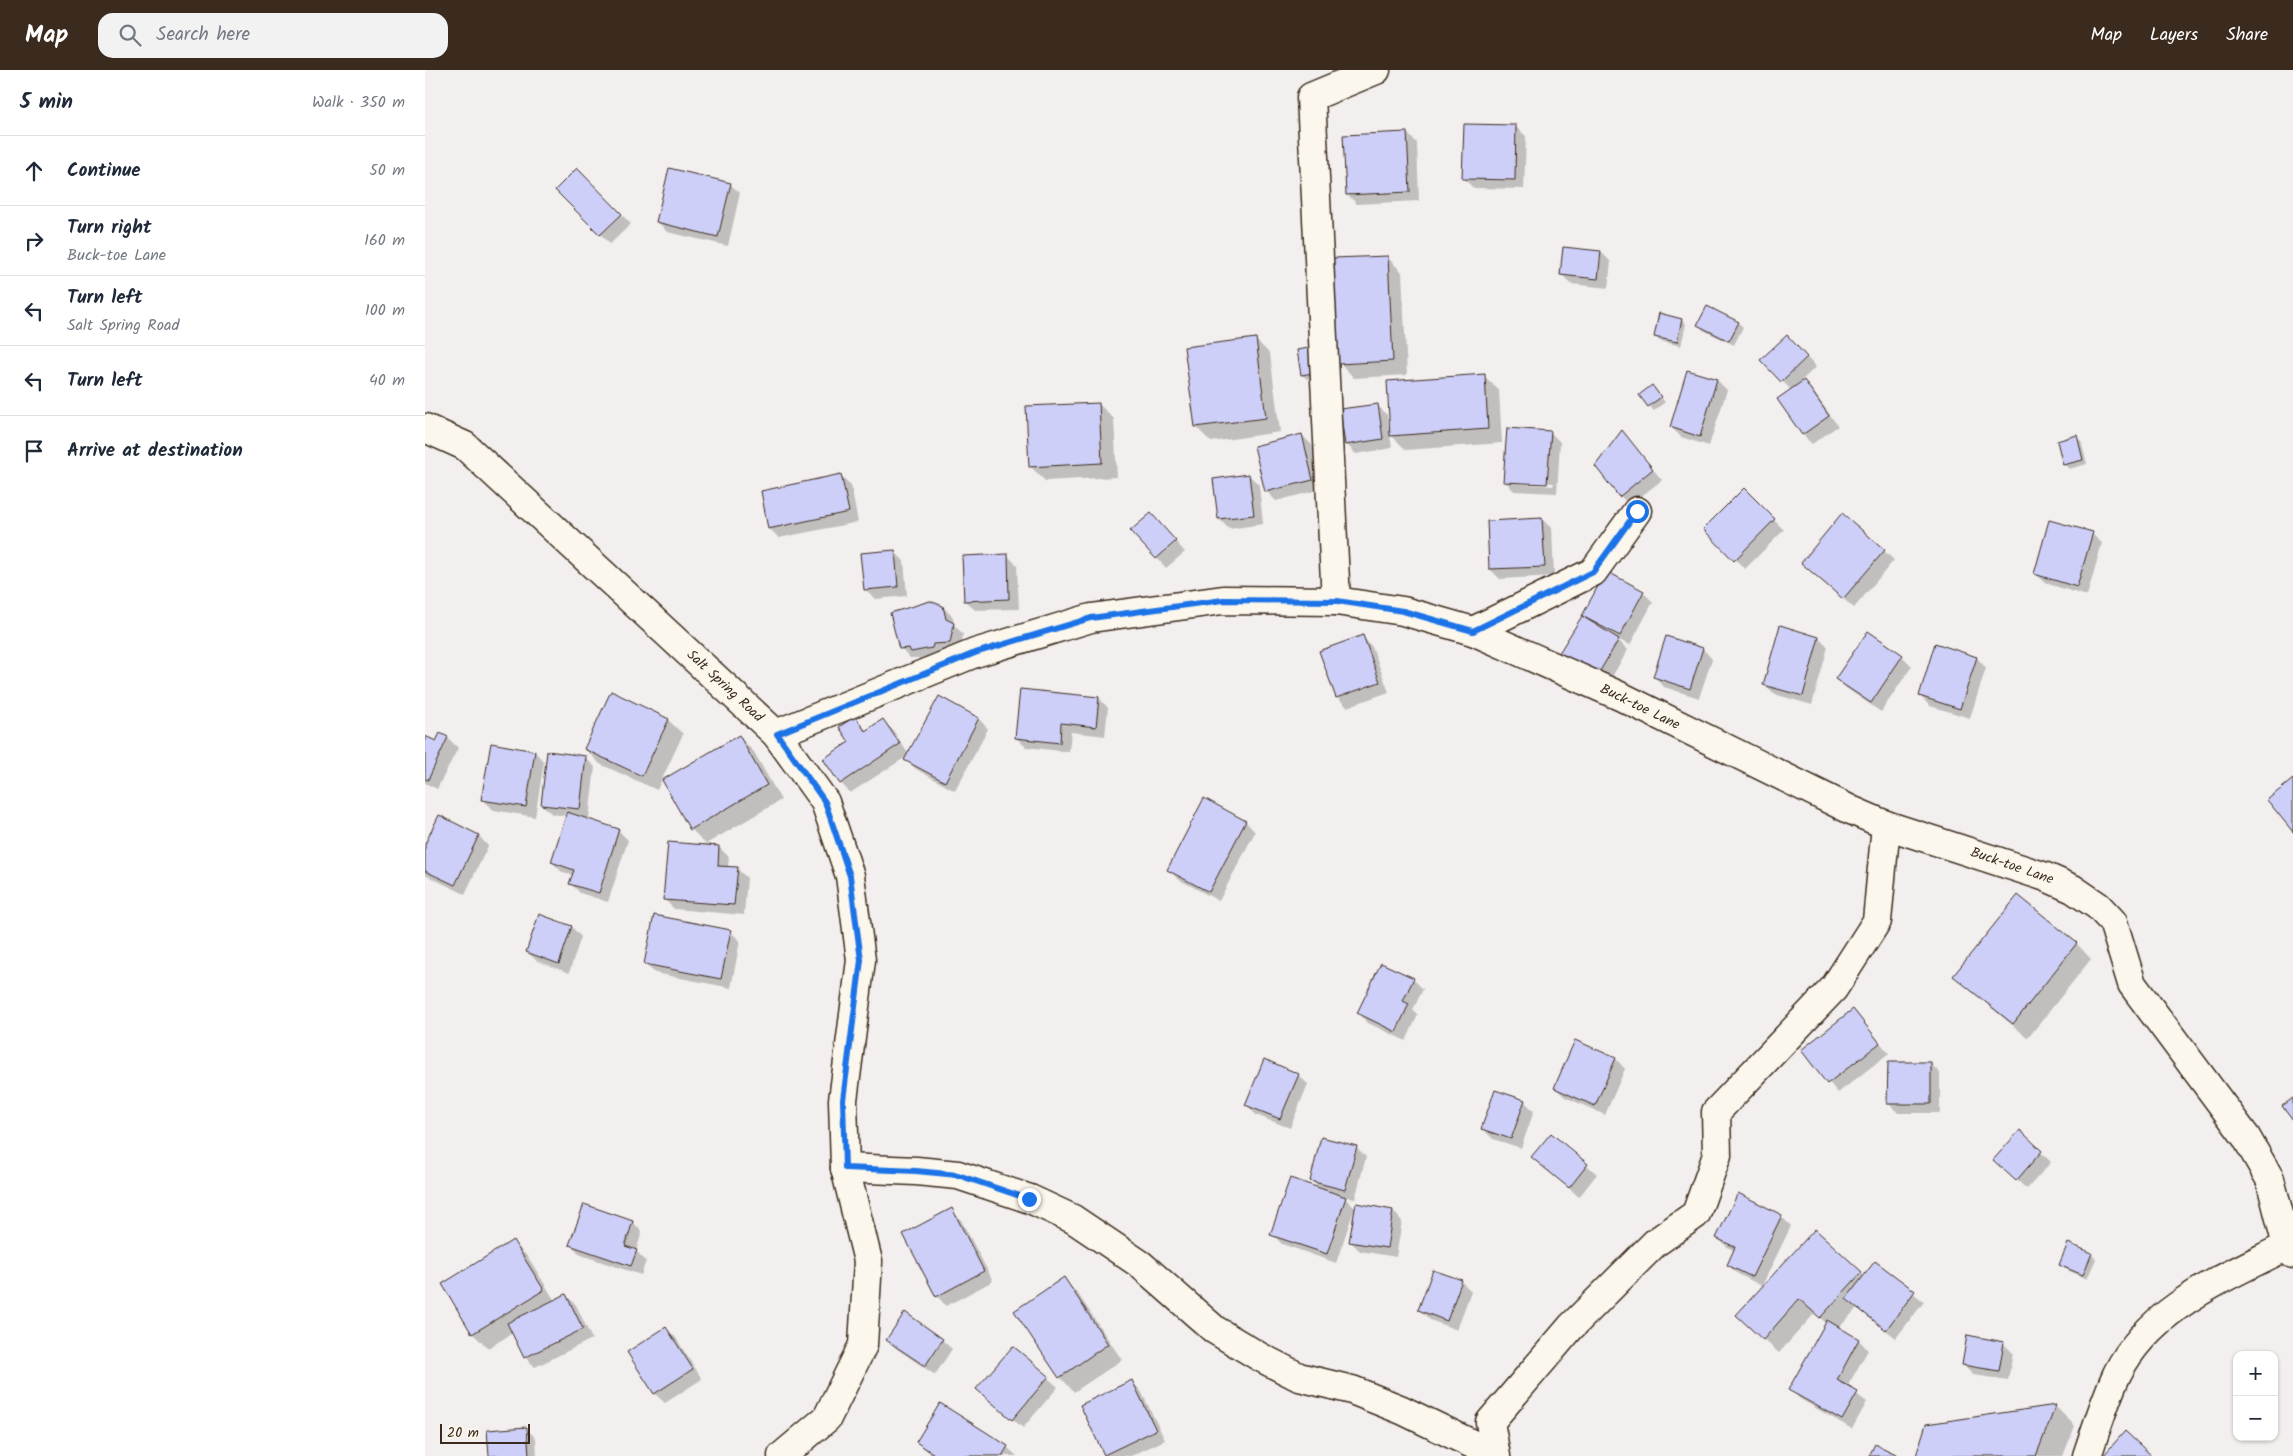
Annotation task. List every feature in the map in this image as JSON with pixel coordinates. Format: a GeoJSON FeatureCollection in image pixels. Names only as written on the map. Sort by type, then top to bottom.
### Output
{"type":"FeatureCollection","features":[{"type":"Feature","properties":{"kind":"street"},"geometry":{"type":"LineString","coordinates":[[1337,601],[1311,96],[1376,70]]}},
{"type":"Feature","properties":{"kind":"street","name":"Salt Spring Road"},"geometry":{"type":"LineString","coordinates":[[425,428],[465,446],[777,734],[825,802],[850,876],[861,960],[843,1100],[845,1168],[868,1261],[863,1345],[827,1418],[782,1456]]}},
{"type":"Feature","properties":{"kind":"street"},"geometry":{"type":"LineString","coordinates":[[1473,631],[1593,572],[1637,511]]}},
{"type":"Feature","properties":{"kind":"street","name":"Buck-toe Lane"},"geometry":{"type":"LineString","coordinates":[[777,734],[975,653],[1091,618],[1223,600],[1337,601],[1403,611],[1473,631],[1622,696],[1851,810],[1886,824],[2046,877],[2073,889],[2098,906],[2113,922],[2132,984],[2246,1137],[2270,1179],[2290,1250]]}},
{"type":"Feature","properties":{"kind":"street"},"geometry":{"type":"LineString","coordinates":[[1496,1456],[1490,1422],[1571,1328],[1655,1242],[1697,1214],[1717,1155],[1716,1112],[1834,988],[1877,921],[1886,824]]}},
{"type":"Feature","properties":{"kind":"street"},"geometry":{"type":"LineString","coordinates":[[845,1168],[958,1175],[1029,1199],[1073,1219],[1140,1264],[1215,1330],[1260,1357],[1299,1378],[1352,1390],[1402,1410],[1496,1456]]}},
{"type":"Feature","properties":{"kind":"street"},"geometry":{"type":"LineString","coordinates":[[2087,1456],[2118,1373],[2141,1338],[2167,1314],[2199,1292],[2290,1250]]}},
{"type":"Feature","properties":{"kind":"building"},"geometry":{"type":"Polygon","coordinates":[[[1464,124],[1516,125],[1515,180],[1462,179],[1464,124]]]}},
{"type":"Feature","properties":{"kind":"building"},"geometry":{"type":"Polygon","coordinates":[[[1407,132],[1410,192],[1346,195],[1343,135],[1407,132]]]}},
{"type":"Feature","properties":{"kind":"building"},"geometry":{"type":"Polygon","coordinates":[[[577,168],[622,214],[600,235],[555,190],[577,168]]]}},
{"type":"Feature","properties":{"kind":"building"},"geometry":{"type":"Polygon","coordinates":[[[669,168],[731,183],[718,237],[656,222],[669,168]]]}},
{"type":"Feature","properties":{"kind":"building"},"geometry":{"type":"Polygon","coordinates":[[[1563,247],[1601,251],[1598,279],[1560,275],[1563,247]]]}},
{"type":"Feature","properties":{"kind":"building"},"geometry":{"type":"Polygon","coordinates":[[[1388,256],[1393,361],[1338,364],[1333,258],[1388,256]]]}},
{"type":"Feature","properties":{"kind":"building"},"geometry":{"type":"Polygon","coordinates":[[[1707,306],[1739,322],[1729,341],[1697,325],[1707,306]]]}},
{"type":"Feature","properties":{"kind":"building"},"geometry":{"type":"Polygon","coordinates":[[[1659,313],[1682,319],[1677,342],[1654,337],[1659,313]]]}},
{"type":"Feature","properties":{"kind":"building"},"geometry":{"type":"Polygon","coordinates":[[[1787,335],[1807,357],[1781,382],[1760,360],[1787,335]]]}},
{"type":"Feature","properties":{"kind":"building"},"geometry":{"type":"Polygon","coordinates":[[[1256,338],[1266,418],[1195,427],[1184,347],[1256,338]]]}},
{"type":"Feature","properties":{"kind":"building"},"geometry":{"type":"Polygon","coordinates":[[[1315,347],[1320,372],[1301,375],[1297,350],[1315,347]]]}},
{"type":"Feature","properties":{"kind":"building"},"geometry":{"type":"Polygon","coordinates":[[[1687,370],[1717,379],[1700,437],[1670,427],[1687,370]]]}},
{"type":"Feature","properties":{"kind":"building"},"geometry":{"type":"Polygon","coordinates":[[[1485,374],[1488,429],[1390,436],[1387,381],[1485,374]]]}},
{"type":"Feature","properties":{"kind":"building"},"geometry":{"type":"Polygon","coordinates":[[[1804,380],[1829,416],[1802,435],[1777,399],[1804,380]]]}},
{"type":"Feature","properties":{"kind":"building"},"geometry":{"type":"Polygon","coordinates":[[[1652,385],[1661,397],[1648,407],[1639,395],[1652,385]]]}},
{"type":"Feature","properties":{"kind":"building"},"geometry":{"type":"Polygon","coordinates":[[[1099,403],[1102,463],[1029,467],[1026,406],[1099,403]]]}},
{"type":"Feature","properties":{"kind":"building"},"geometry":{"type":"Polygon","coordinates":[[[1378,404],[1383,439],[1345,445],[1340,409],[1378,404]]]}},
{"type":"Feature","properties":{"kind":"building"},"geometry":{"type":"Polygon","coordinates":[[[1507,428],[1551,431],[1547,484],[1503,482],[1507,428]]]}},
{"type":"Feature","properties":{"kind":"building"},"geometry":{"type":"Polygon","coordinates":[[[1622,430],[1653,469],[1619,497],[1595,466],[1622,430]]]}},
{"type":"Feature","properties":{"kind":"building"},"geometry":{"type":"Polygon","coordinates":[[[1302,434],[1313,480],[1265,492],[1254,446],[1302,434]]]}},
{"type":"Feature","properties":{"kind":"building"},"geometry":{"type":"Polygon","coordinates":[[[2077,435],[2083,460],[2063,465],[2057,441],[2077,435]]]}},
{"type":"Feature","properties":{"kind":"building"},"geometry":{"type":"Polygon","coordinates":[[[841,474],[849,512],[768,529],[761,491],[841,474]]]}},
{"type":"Feature","properties":{"kind":"building"},"geometry":{"type":"Polygon","coordinates":[[[1249,474],[1254,515],[1218,519],[1213,479],[1249,474]]]}},
{"type":"Feature","properties":{"kind":"building"},"geometry":{"type":"Polygon","coordinates":[[[1744,488],[1775,519],[1734,561],[1703,529],[1744,488]]]}},
{"type":"Feature","properties":{"kind":"building"},"geometry":{"type":"Polygon","coordinates":[[[1151,513],[1176,541],[1156,559],[1130,531],[1151,513]]]}},
{"type":"Feature","properties":{"kind":"building"},"geometry":{"type":"Polygon","coordinates":[[[1842,513],[1885,550],[1843,599],[1801,563],[1842,513]]]}},
{"type":"Feature","properties":{"kind":"building"},"geometry":{"type":"Polygon","coordinates":[[[1542,518],[1545,567],[1489,569],[1487,521],[1542,518]]]}},
{"type":"Feature","properties":{"kind":"building"},"geometry":{"type":"Polygon","coordinates":[[[2049,520],[2093,532],[2077,587],[2034,574],[2049,520]]]}},
{"type":"Feature","properties":{"kind":"building"},"geometry":{"type":"Polygon","coordinates":[[[895,550],[898,587],[864,590],[860,553],[895,550]]]}},
{"type":"Feature","properties":{"kind":"building"},"geometry":{"type":"Polygon","coordinates":[[[1008,554],[1009,599],[964,601],[962,556],[1008,554]]]}},
{"type":"Feature","properties":{"kind":"building"},"geometry":{"type":"Polygon","coordinates":[[[1606,571],[1644,591],[1620,636],[1582,616],[1606,571]]]}},
{"type":"Feature","properties":{"kind":"building"},"geometry":{"type":"Polygon","coordinates":[[[930,601],[943,606],[946,619],[954,623],[950,643],[933,644],[932,648],[911,652],[909,648],[899,649],[890,613],[930,601]]]}},
{"type":"Feature","properties":{"kind":"building"},"geometry":{"type":"Polygon","coordinates":[[[1582,616],[1619,639],[1597,676],[1559,653],[1582,616]]]}},
{"type":"Feature","properties":{"kind":"building"},"geometry":{"type":"Polygon","coordinates":[[[1780,625],[1819,637],[1803,696],[1763,685],[1780,625]]]}},
{"type":"Feature","properties":{"kind":"building"},"geometry":{"type":"Polygon","coordinates":[[[1868,631],[1903,655],[1871,703],[1835,679],[1868,631]]]}},
{"type":"Feature","properties":{"kind":"building"},"geometry":{"type":"Polygon","coordinates":[[[1363,635],[1380,682],[1336,698],[1319,651],[1363,635]]]}},
{"type":"Feature","properties":{"kind":"building"},"geometry":{"type":"Polygon","coordinates":[[[1666,636],[1703,648],[1690,689],[1653,677],[1666,636]]]}},
{"type":"Feature","properties":{"kind":"building"},"geometry":{"type":"Polygon","coordinates":[[[1935,643],[1977,657],[1960,709],[1919,696],[1935,643]]]}},
{"type":"Feature","properties":{"kind":"building"},"geometry":{"type":"Polygon","coordinates":[[[1020,689],[1099,697],[1096,727],[1061,723],[1060,743],[1015,738],[1020,689]]]}},
{"type":"Feature","properties":{"kind":"building"},"geometry":{"type":"Polygon","coordinates":[[[611,691],[669,719],[642,776],[584,749],[611,691]]]}},
{"type":"Feature","properties":{"kind":"building"},"geometry":{"type":"Polygon","coordinates":[[[939,696],[979,718],[945,782],[904,760],[939,696]]]}},
{"type":"Feature","properties":{"kind":"building"},"geometry":{"type":"Polygon","coordinates":[[[855,716],[865,731],[883,719],[900,744],[840,784],[823,759],[849,742],[839,727],[855,716]]]}},
{"type":"Feature","properties":{"kind":"building"},"geometry":{"type":"Polygon","coordinates":[[[440,733],[448,737],[428,780],[425,779],[425,736],[436,741],[440,733]]]}},
{"type":"Feature","properties":{"kind":"building"},"geometry":{"type":"Polygon","coordinates":[[[739,735],[767,785],[690,830],[662,780],[739,735]]]}},
{"type":"Feature","properties":{"kind":"building"},"geometry":{"type":"Polygon","coordinates":[[[491,743],[535,751],[526,807],[481,800],[491,743]]]}},
{"type":"Feature","properties":{"kind":"building"},"geometry":{"type":"Polygon","coordinates":[[[547,751],[586,756],[580,809],[541,805],[547,751]]]}},
{"type":"Feature","properties":{"kind":"building"},"geometry":{"type":"Polygon","coordinates":[[[2293,779],[2293,832],[2267,800],[2293,779]]]}},
{"type":"Feature","properties":{"kind":"building"},"geometry":{"type":"Polygon","coordinates":[[[1204,798],[1246,821],[1209,892],[1167,870],[1204,798]]]}},
{"type":"Feature","properties":{"kind":"building"},"geometry":{"type":"Polygon","coordinates":[[[567,812],[619,829],[599,893],[569,884],[574,870],[551,862],[567,812]]]}},
{"type":"Feature","properties":{"kind":"building"},"geometry":{"type":"Polygon","coordinates":[[[439,815],[479,835],[455,885],[425,871],[425,844],[439,815]]]}},
{"type":"Feature","properties":{"kind":"building"},"geometry":{"type":"Polygon","coordinates":[[[668,842],[719,846],[718,866],[738,867],[734,905],[663,900],[668,842]]]}},
{"type":"Feature","properties":{"kind":"building"},"geometry":{"type":"Polygon","coordinates":[[[2018,895],[2077,943],[2013,1024],[1953,976],[2018,895]]]}},
{"type":"Feature","properties":{"kind":"building"},"geometry":{"type":"Polygon","coordinates":[[[539,914],[572,926],[559,964],[526,952],[539,914]]]}},
{"type":"Feature","properties":{"kind":"building"},"geometry":{"type":"Polygon","coordinates":[[[654,915],[731,930],[721,979],[644,964],[654,915]]]}},
{"type":"Feature","properties":{"kind":"building"},"geometry":{"type":"Polygon","coordinates":[[[1381,963],[1414,978],[1403,1001],[1409,1004],[1396,1032],[1357,1013],[1381,963]]]}},
{"type":"Feature","properties":{"kind":"building"},"geometry":{"type":"Polygon","coordinates":[[[1853,1009],[1880,1043],[1827,1084],[1801,1050],[1853,1009]]]}},
{"type":"Feature","properties":{"kind":"building"},"geometry":{"type":"Polygon","coordinates":[[[1575,1040],[1616,1058],[1595,1106],[1554,1088],[1575,1040]]]}},
{"type":"Feature","properties":{"kind":"building"},"geometry":{"type":"Polygon","coordinates":[[[1264,1059],[1299,1074],[1280,1119],[1245,1105],[1264,1059]]]}},
{"type":"Feature","properties":{"kind":"building"},"geometry":{"type":"Polygon","coordinates":[[[1888,1062],[1931,1062],[1931,1104],[1887,1104],[1888,1062]]]}},
{"type":"Feature","properties":{"kind":"building"},"geometry":{"type":"Polygon","coordinates":[[[1495,1090],[1525,1100],[1511,1139],[1481,1129],[1495,1090]]]}},
{"type":"Feature","properties":{"kind":"building"},"geometry":{"type":"Polygon","coordinates":[[[2293,1098],[2293,1121],[2282,1106],[2293,1098]]]}},
{"type":"Feature","properties":{"kind":"building"},"geometry":{"type":"Polygon","coordinates":[[[2020,1130],[2042,1151],[2016,1181],[1993,1160],[2020,1130]]]}},
{"type":"Feature","properties":{"kind":"building"},"geometry":{"type":"Polygon","coordinates":[[[1551,1133],[1588,1164],[1569,1188],[1531,1157],[1551,1133]]]}},
{"type":"Feature","properties":{"kind":"building"},"geometry":{"type":"Polygon","coordinates":[[[1321,1137],[1357,1146],[1345,1190],[1310,1181],[1321,1137]]]}},
{"type":"Feature","properties":{"kind":"building"},"geometry":{"type":"Polygon","coordinates":[[[1290,1178],[1346,1197],[1327,1254],[1270,1235],[1290,1178]]]}},
{"type":"Feature","properties":{"kind":"building"},"geometry":{"type":"Polygon","coordinates":[[[1738,1193],[1782,1215],[1752,1277],[1727,1265],[1735,1247],[1716,1238],[1738,1193]]]}},
{"type":"Feature","properties":{"kind":"building"},"geometry":{"type":"Polygon","coordinates":[[[1356,1203],[1393,1210],[1387,1248],[1349,1242],[1356,1203]]]}},
{"type":"Feature","properties":{"kind":"building"},"geometry":{"type":"Polygon","coordinates":[[[584,1204],[633,1221],[625,1246],[637,1250],[631,1266],[569,1245],[584,1204]]]}},
{"type":"Feature","properties":{"kind":"building"},"geometry":{"type":"Polygon","coordinates":[[[952,1208],[984,1271],[936,1297],[903,1234],[952,1208]]]}},
{"type":"Feature","properties":{"kind":"building"},"geometry":{"type":"Polygon","coordinates":[[[1815,1229],[1862,1272],[1820,1318],[1799,1299],[1763,1340],[1736,1315],[1815,1229]]]}},
{"type":"Feature","properties":{"kind":"building"},"geometry":{"type":"Polygon","coordinates":[[[513,1240],[544,1290],[472,1334],[442,1284],[513,1240]]]}},
{"type":"Feature","properties":{"kind":"building"},"geometry":{"type":"Polygon","coordinates":[[[2068,1243],[2092,1253],[2083,1275],[2059,1265],[2068,1243]]]}},
{"type":"Feature","properties":{"kind":"building"},"geometry":{"type":"Polygon","coordinates":[[[1875,1261],[1915,1291],[1886,1330],[1846,1299],[1875,1261]]]}},
{"type":"Feature","properties":{"kind":"building"},"geometry":{"type":"Polygon","coordinates":[[[1433,1270],[1462,1280],[1447,1321],[1418,1310],[1433,1270]]]}},
{"type":"Feature","properties":{"kind":"building"},"geometry":{"type":"Polygon","coordinates":[[[1064,1277],[1108,1344],[1059,1378],[1014,1311],[1064,1277]]]}},
{"type":"Feature","properties":{"kind":"building"},"geometry":{"type":"Polygon","coordinates":[[[566,1294],[583,1329],[524,1358],[507,1323],[566,1294]]]}},
{"type":"Feature","properties":{"kind":"building"},"geometry":{"type":"Polygon","coordinates":[[[905,1312],[943,1339],[925,1366],[886,1340],[905,1312]]]}},
{"type":"Feature","properties":{"kind":"building"},"geometry":{"type":"Polygon","coordinates":[[[1827,1320],[1859,1339],[1837,1380],[1858,1392],[1842,1420],[1788,1390],[1827,1320]]]}},
{"type":"Feature","properties":{"kind":"building"},"geometry":{"type":"Polygon","coordinates":[[[666,1327],[693,1369],[654,1394],[627,1352],[666,1327]]]}},
{"type":"Feature","properties":{"kind":"building"},"geometry":{"type":"Polygon","coordinates":[[[1967,1335],[2004,1342],[1999,1371],[1962,1365],[1967,1335]]]}},
{"type":"Feature","properties":{"kind":"building"},"geometry":{"type":"Polygon","coordinates":[[[1013,1346],[1049,1376],[1012,1420],[976,1389],[1013,1346]]]}},
{"type":"Feature","properties":{"kind":"building"},"geometry":{"type":"Polygon","coordinates":[[[1132,1380],[1156,1430],[1104,1455],[1080,1405],[1132,1380]]]}},
{"type":"Feature","properties":{"kind":"building"},"geometry":{"type":"Polygon","coordinates":[[[940,1403],[1008,1446],[1002,1456],[937,1456],[916,1442],[940,1403]]]}},
{"type":"Feature","properties":{"kind":"building"},"geometry":{"type":"Polygon","coordinates":[[[2056,1405],[2036,1456],[1916,1456],[1926,1424],[2056,1405]]]}},
{"type":"Feature","properties":{"kind":"building"},"geometry":{"type":"Polygon","coordinates":[[[527,1427],[529,1456],[489,1456],[487,1430],[527,1427]]]}},
{"type":"Feature","properties":{"kind":"building"},"geometry":{"type":"Polygon","coordinates":[[[2125,1431],[2152,1456],[2103,1456],[2125,1431]]]}},
{"type":"Feature","properties":{"kind":"building"},"geometry":{"type":"Polygon","coordinates":[[[1875,1444],[1898,1455],[1869,1456],[1875,1444]]]}},
{"type":"Feature","properties":{"kind":"route"},"geometry":{"type":"LineString","coordinates":[[1029,1199],[958,1175],[845,1168],[843,1100],[861,960],[850,876],[825,802],[777,734],[975,653],[1091,618],[1223,600],[1337,601],[1403,611],[1473,631],[1593,572],[1637,511]]}}]}
